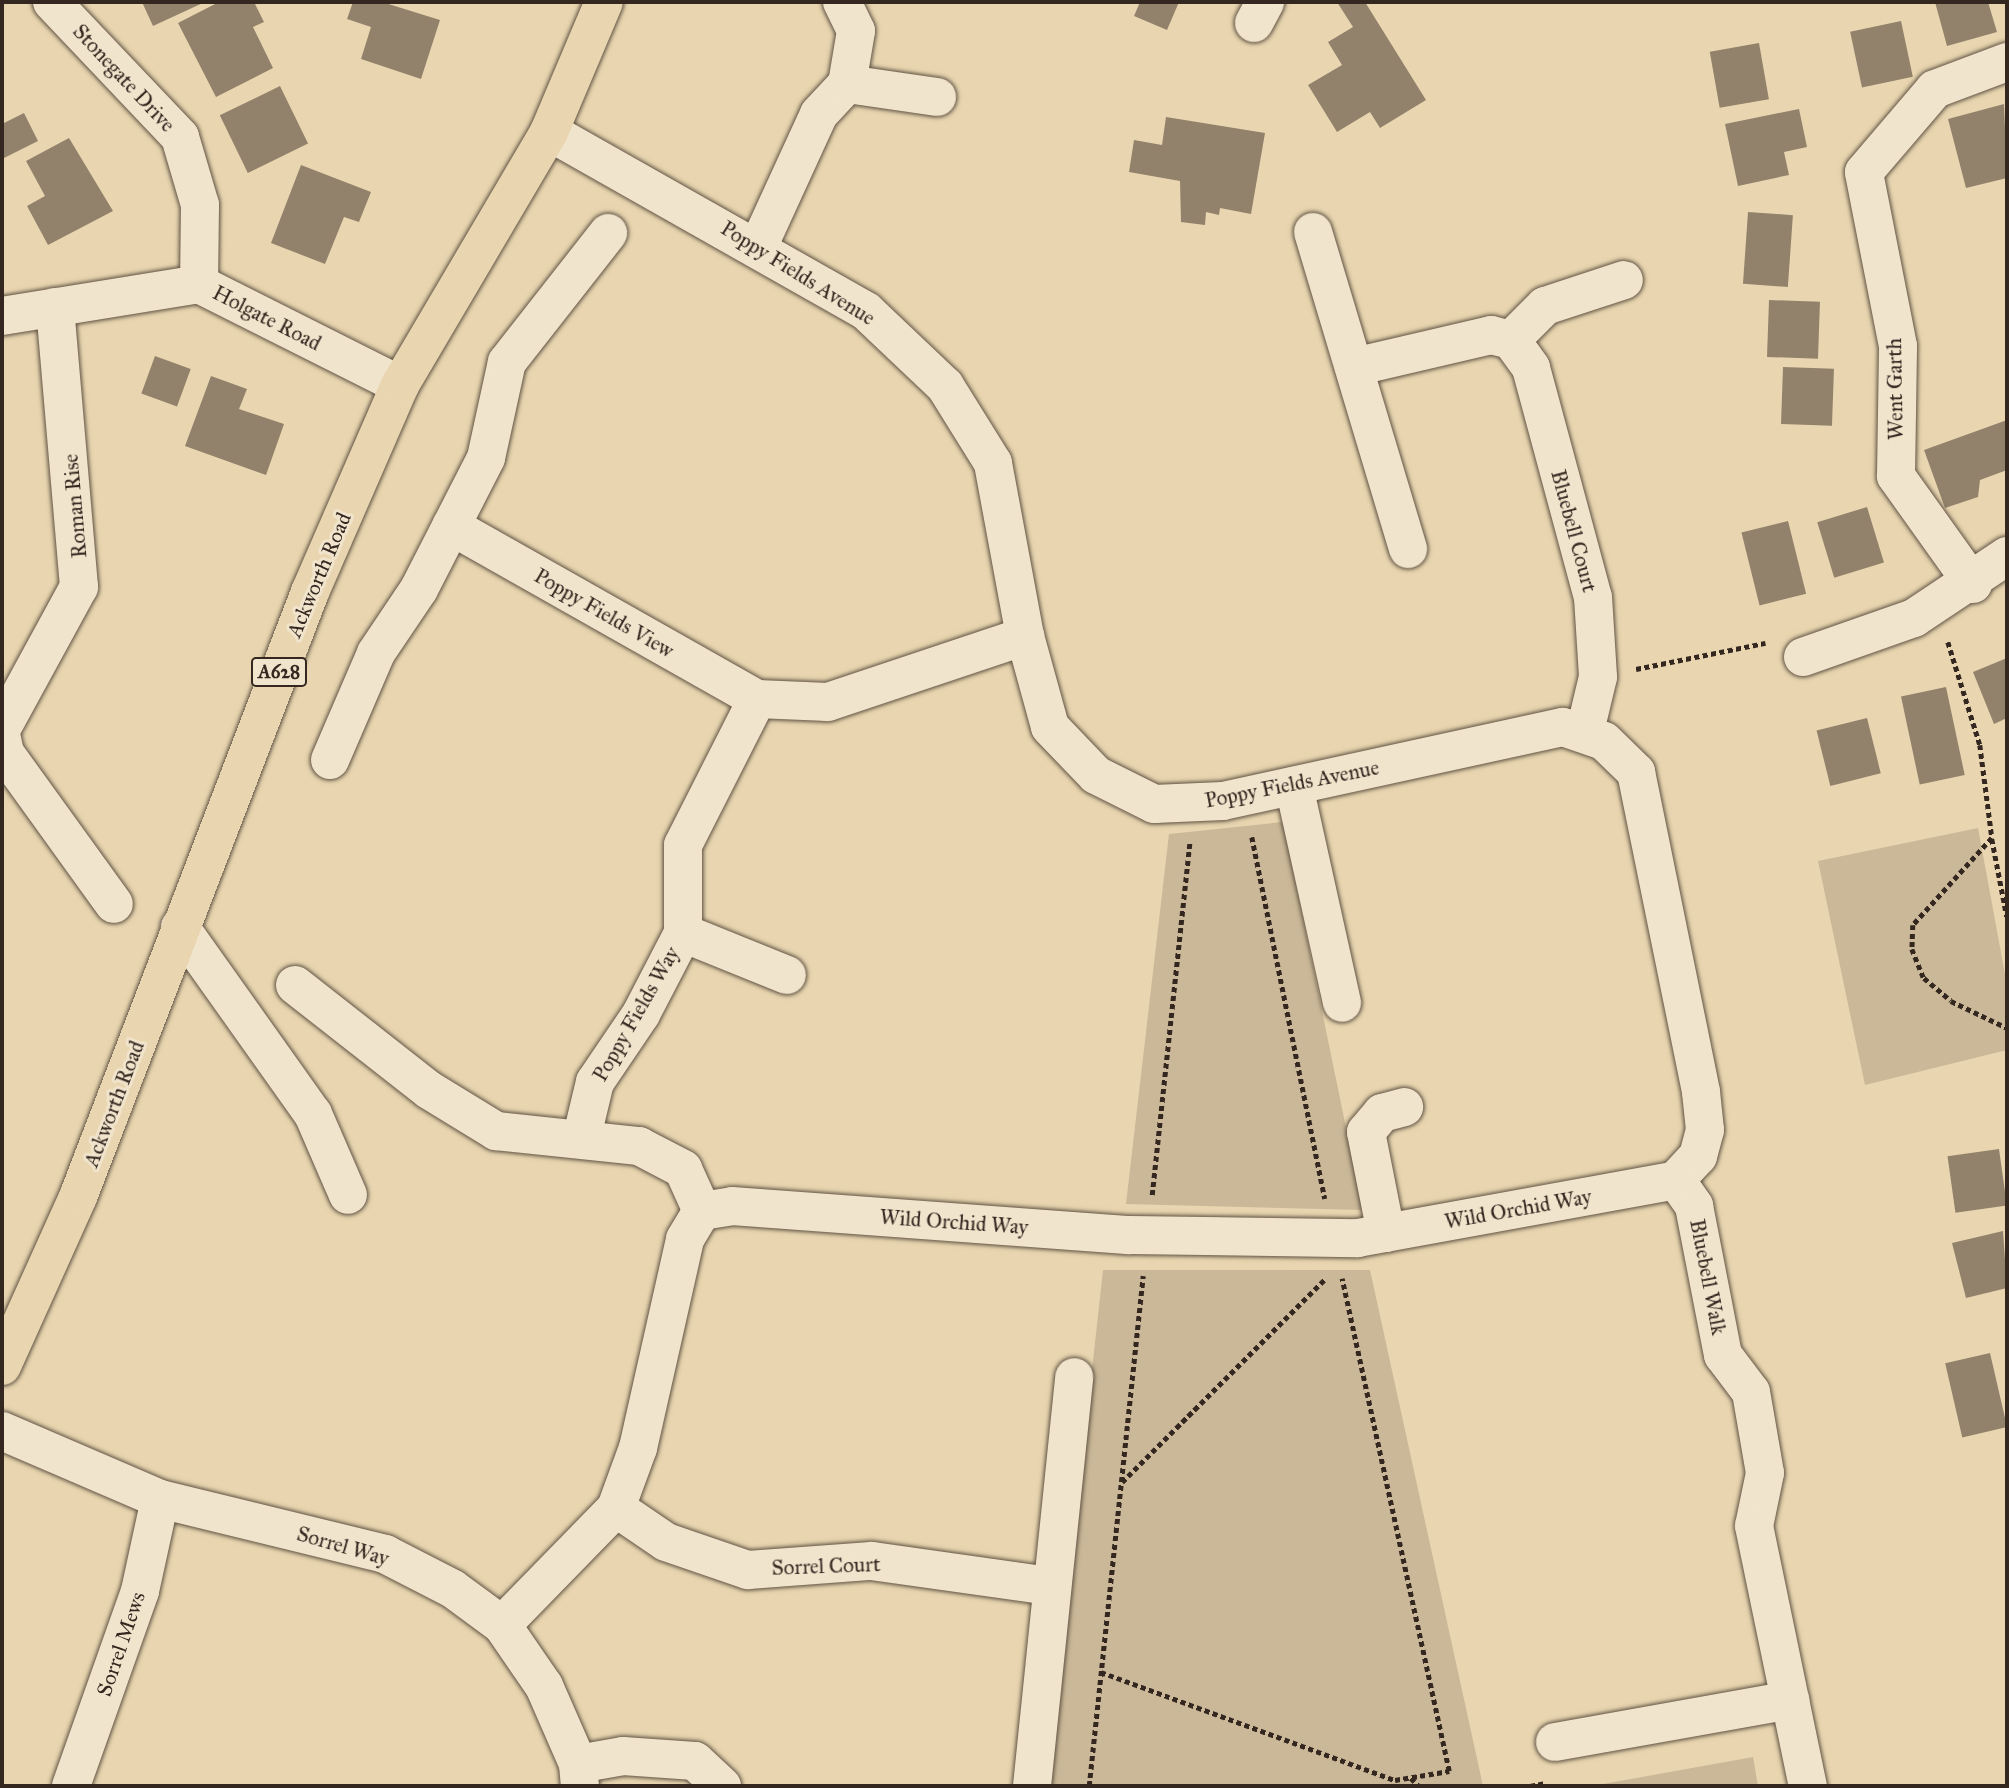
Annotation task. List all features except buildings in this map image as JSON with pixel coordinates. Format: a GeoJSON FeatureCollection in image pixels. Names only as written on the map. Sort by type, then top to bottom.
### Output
{"type":"FeatureCollection","features":[{"type":"Feature","properties":{"kind":"highway","name":"Ackworth Road"},"geometry":{"type":"LineString","coordinates":[[2,1366],[78,1197],[310,592],[400,385],[549,132],[604,2]]}},
{"type":"Feature","properties":{"kind":"street","name":"Stonegate Drive"},"geometry":{"type":"LineString","coordinates":[[52,2],[180,137],[200,205],[199,284]]}},
{"type":"Feature","properties":{"kind":"street"},"geometry":{"type":"LineString","coordinates":[[758,245],[819,114],[847,84],[849,16]]}},
{"type":"Feature","properties":{"kind":"street","name":"Went Garth"},"geometry":{"type":"LineString","coordinates":[[1973,584],[1896,476],[1898,346],[1864,172],[1936,89],[2007,62]]}},
{"type":"Feature","properties":{"kind":"street"},"geometry":{"type":"LineString","coordinates":[[847,84],[937,97]]}},
{"type":"Feature","properties":{"kind":"street","name":"Poppy Fields Avenue"},"geometry":{"type":"LineString","coordinates":[[549,132],[758,245],[866,311],[945,386],[993,463],[1025,636],[1050,727],[1096,775],[1154,804],[1243,798],[1563,727],[1585,731]]}},
{"type":"Feature","properties":{"kind":"street"},"geometry":{"type":"LineString","coordinates":[[1313,232],[1408,549]]}},
{"type":"Feature","properties":{"kind":"street"},"geometry":{"type":"LineString","coordinates":[[330,760],[376,653],[419,589],[486,458],[507,362],[608,233]]}},
{"type":"Feature","properties":{"kind":"street"},"geometry":{"type":"LineString","coordinates":[[1354,367],[1491,335],[1511,340],[1545,306],[1624,281]]}},
{"type":"Feature","properties":{"kind":"street","name":"Holgate Road"},"geometry":{"type":"LineString","coordinates":[[2,316],[199,284],[400,385]]}},
{"type":"Feature","properties":{"kind":"street","name":"Roman Rise"},"geometry":{"type":"LineString","coordinates":[[2,728],[79,587],[55,307]]}},
{"type":"Feature","properties":{"kind":"street","name":"Bluebell Court"},"geometry":{"type":"LineString","coordinates":[[1511,340],[1531,368],[1592,597],[1598,677],[1585,731]]}},
{"type":"Feature","properties":{"kind":"street","name":"Poppy Fields View"},"geometry":{"type":"LineString","coordinates":[[452,526],[757,699]]}},
{"type":"Feature","properties":{"kind":"street"},"geometry":{"type":"LineString","coordinates":[[1803,657],[1937,607],[1973,584],[2007,556]]}},
{"type":"Feature","properties":{"kind":"street"},"geometry":{"type":"LineString","coordinates":[[757,699],[828,702],[1025,636]]}},
{"type":"Feature","properties":{"kind":"street","name":"Poppy Fields Way"},"geometry":{"type":"LineString","coordinates":[[582,1136],[595,1082],[641,1014],[682,933],[683,845],[757,699]]}},
{"type":"Feature","properties":{"kind":"street"},"geometry":{"type":"LineString","coordinates":[[1585,731],[1636,772],[1705,1130],[1698,1156],[1675,1180]]}},
{"type":"Feature","properties":{"kind":"street"},"geometry":{"type":"LineString","coordinates":[[2,739],[5,753],[114,904]]}},
{"type":"Feature","properties":{"kind":"street"},"geometry":{"type":"LineString","coordinates":[[1294,786],[1342,1003]]}},
{"type":"Feature","properties":{"kind":"street"},"geometry":{"type":"LineString","coordinates":[[180,927],[313,1114],[348,1195]]}},
{"type":"Feature","properties":{"kind":"street"},"geometry":{"type":"LineString","coordinates":[[682,933],[787,975]]}},
{"type":"Feature","properties":{"kind":"street"},"geometry":{"type":"LineString","coordinates":[[295,985],[429,1090],[496,1131],[582,1136],[639,1146],[683,1169],[702,1211],[685,1239],[638,1448],[616,1508],[502,1625]]}},
{"type":"Feature","properties":{"kind":"street"},"geometry":{"type":"LineString","coordinates":[[1386,1233],[1366,1132],[1382,1113],[1404,1107]]}},
{"type":"Feature","properties":{"kind":"street","name":"Wild Orchid Way"},"geometry":{"type":"LineString","coordinates":[[702,1211],[732,1206],[1336,1251],[1386,1233],[1675,1180]]}},
{"type":"Feature","properties":{"kind":"street","name":"Bluebell Walk"},"geometry":{"type":"LineString","coordinates":[[1675,1180],[1694,1206],[1723,1355],[1751,1392],[1765,1473],[1754,1527],[1808,1786]]}},
{"type":"Feature","properties":{"kind":"street"},"geometry":{"type":"LineString","coordinates":[[1032,1786],[1041,1666],[1061,1515],[1074,1377]]}},
{"type":"Feature","properties":{"kind":"street","name":"Sorrel Way"},"geometry":{"type":"LineString","coordinates":[[2,1431],[160,1499],[386,1554],[453,1589],[502,1625],[544,1686],[579,1775]]}},
{"type":"Feature","properties":{"kind":"street","name":"Sorrel Mews"},"geometry":{"type":"LineString","coordinates":[[71,1786],[140,1591],[160,1499]]}},
{"type":"Feature","properties":{"kind":"street","name":"Sorrel Court"},"geometry":{"type":"LineString","coordinates":[[616,1508],[666,1542],[748,1570],[872,1561],[1050,1586]]}},
{"type":"Feature","properties":{"kind":"street"},"geometry":{"type":"LineString","coordinates":[[1555,1742],[1790,1700]]}},
{"type":"Feature","properties":{"kind":"street"},"geometry":{"type":"LineString","coordinates":[[579,1775],[623,1756],[695,1761],[722,1786]]}},
{"type":"Feature","properties":{"kind":"path"},"geometry":{"type":"LineString","coordinates":[[1937,607],[1980,745],[1992,838],[2007,917]]}},
{"type":"Feature","properties":{"kind":"path"},"geometry":{"type":"LineString","coordinates":[[1598,677],[1772,641],[1803,657]]}},
{"type":"Feature","properties":{"kind":"path"},"geometry":{"type":"LineString","coordinates":[[1101,1672],[1395,1780],[1449,1771],[1336,1251],[1243,798]]}},
{"type":"Feature","properties":{"kind":"path"},"geometry":{"type":"LineString","coordinates":[[1089,1786],[1194,802]]}},
{"type":"Feature","properties":{"kind":"path"},"geometry":{"type":"LineString","coordinates":[[1992,838],[1913,925],[1912,949],[1924,978],[1951,1001],[2007,1028]]}},
{"type":"Feature","properties":{"kind":"path"},"geometry":{"type":"LineString","coordinates":[[1121,1483],[1336,1251]]}},
{"type":"Feature","properties":{"kind":"path"},"geometry":{"type":"LineString","coordinates":[[1410,1777],[1419,1786]]}},
{"type":"Feature","properties":{"kind":"shaded area"},"geometry":{"type":"Polygon","coordinates":[[[1283,822],[1363,1210],[1126,1204],[1169,834],[1283,822]]]}},
{"type":"Feature","properties":{"kind":"shaded area"},"geometry":{"type":"Polygon","coordinates":[[[1978,828],[2007,985],[2007,1050],[1865,1085],[1818,861],[1978,828]]]}},
{"type":"Feature","properties":{"kind":"shaded area"},"geometry":{"type":"Polygon","coordinates":[[[1103,1270],[1370,1270],[1483,1786],[1046,1786],[1103,1270]]]}},
{"type":"Feature","properties":{"kind":"shaded area"},"geometry":{"type":"Polygon","coordinates":[[[1753,1757],[1758,1786],[1592,1786],[1753,1757]]]}}]}
